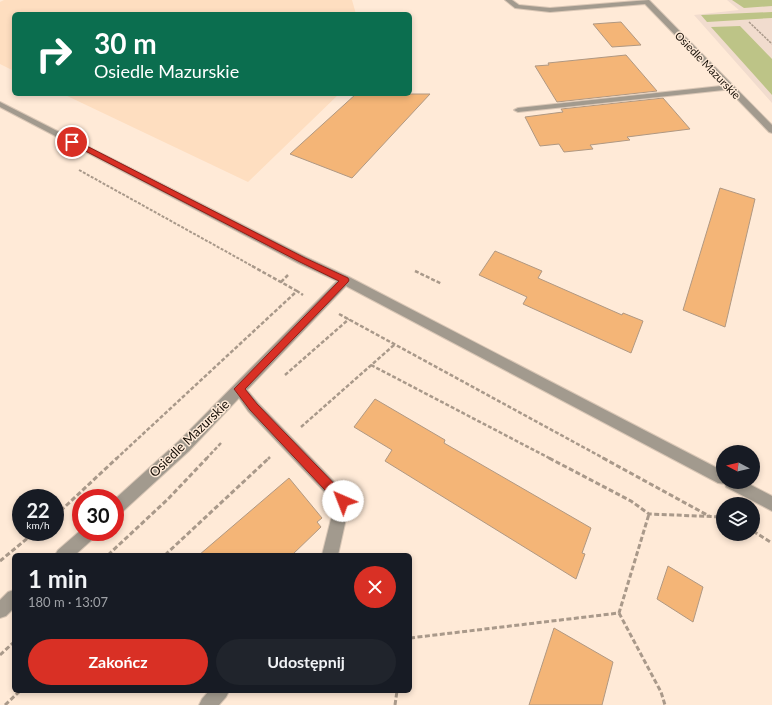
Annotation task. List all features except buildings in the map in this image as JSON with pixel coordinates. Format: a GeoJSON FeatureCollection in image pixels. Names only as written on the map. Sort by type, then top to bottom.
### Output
{"type":"FeatureCollection","features":[{"type":"Feature","properties":{"kind":"street"},"geometry":{"type":"LineString","coordinates":[[508,0],[517,7],[550,10],[646,1]]}},
{"type":"Feature","properties":{"kind":"street","name":"Osiedle Mazurskie"},"geometry":{"type":"LineString","coordinates":[[646,1],[771,127]]}},
{"type":"Feature","properties":{"kind":"street"},"geometry":{"type":"LineString","coordinates":[[518,110],[730,87]]}},
{"type":"Feature","properties":{"kind":"street"},"geometry":{"type":"LineString","coordinates":[[0,104],[302,260],[345,280],[716,474]]}},
{"type":"Feature","properties":{"kind":"street","name":"Osiedle Mazurskie"},"geometry":{"type":"LineString","coordinates":[[124,501],[184,446],[345,280]]}},
{"type":"Feature","properties":{"kind":"street"},"geometry":{"type":"LineString","coordinates":[[239,389],[253,407],[343,501],[330,553]]}},
{"type":"Feature","properties":{"kind":"street"},"geometry":{"type":"LineString","coordinates":[[744,489],[772,504]]}},
{"type":"Feature","properties":{"kind":"street"},"geometry":{"type":"LineString","coordinates":[[65,553],[79,541]]}},
{"type":"Feature","properties":{"kind":"street"},"geometry":{"type":"LineString","coordinates":[[0,610],[12,600]]}},
{"type":"Feature","properties":{"kind":"street"},"geometry":{"type":"LineString","coordinates":[[208,705],[218,693]]}},
{"type":"Feature","properties":{"kind":"path"},"geometry":{"type":"LineString","coordinates":[[749,22],[772,44]]}},
{"type":"Feature","properties":{"kind":"path"},"geometry":{"type":"LineString","coordinates":[[79,170],[297,291]]}},
{"type":"Feature","properties":{"kind":"path"},"geometry":{"type":"LineString","coordinates":[[415,271],[442,284]]}},
{"type":"Feature","properties":{"kind":"path"},"geometry":{"type":"LineString","coordinates":[[283,376],[349,319]]}},
{"type":"Feature","properties":{"kind":"path"},"geometry":{"type":"LineString","coordinates":[[394,345],[709,516]]}},
{"type":"Feature","properties":{"kind":"path"},"geometry":{"type":"LineString","coordinates":[[371,365],[631,501],[649,514],[716,516]]}},
{"type":"Feature","properties":{"kind":"path"},"geometry":{"type":"LineString","coordinates":[[110,553],[168,499],[221,442]]}},
{"type":"Feature","properties":{"kind":"path"},"geometry":{"type":"LineString","coordinates":[[649,514],[619,613],[661,692],[665,705]]}},
{"type":"Feature","properties":{"kind":"path"},"geometry":{"type":"LineString","coordinates":[[760,535],[772,543]]}},
{"type":"Feature","properties":{"kind":"path"},"geometry":{"type":"LineString","coordinates":[[0,561],[24,541]]}},
{"type":"Feature","properties":{"kind":"path"},"geometry":{"type":"LineString","coordinates":[[412,638],[619,613]]}},
{"type":"Feature","properties":{"kind":"path"},"geometry":{"type":"LineString","coordinates":[[0,655],[12,644]]}},
{"type":"Feature","properties":{"kind":"path"},"geometry":{"type":"LineString","coordinates":[[5,705],[18,693]]}},
{"type":"Feature","properties":{"kind":"path"},"geometry":{"type":"LineString","coordinates":[[395,705],[397,693]]}},
{"type":"Feature","properties":{"kind":"shaded area"},"geometry":{"type":"Polygon","coordinates":[[[4,0],[352,0],[355,12],[12,12],[12,70],[0,64],[0,2],[4,0]]]}},
{"type":"Feature","properties":{"kind":"shaded area"},"geometry":{"type":"Polygon","coordinates":[[[727,0],[772,0],[772,103],[694,15],[739,10],[727,0]]]}},
{"type":"Feature","properties":{"kind":"shaded area"},"geometry":{"type":"Polygon","coordinates":[[[67,96],[337,96],[248,182],[67,96]]]}},
{"type":"Feature","properties":{"kind":"green space"},"geometry":{"type":"Polygon","coordinates":[[[732,0],[772,0],[772,6],[744,8],[732,0]]]}},
{"type":"Feature","properties":{"kind":"green space"},"geometry":{"type":"Polygon","coordinates":[[[772,12],[772,18],[707,22],[701,15],[772,12]]]}},
{"type":"Feature","properties":{"kind":"green space"},"geometry":{"type":"Polygon","coordinates":[[[740,26],[772,59],[772,95],[711,27],[740,26]]]}},
{"type":"Feature","properties":{"kind":"route"},"geometry":{"type":"LineString","coordinates":[[72,142],[302,260],[345,280],[239,389],[253,407],[343,501]]}}]}
